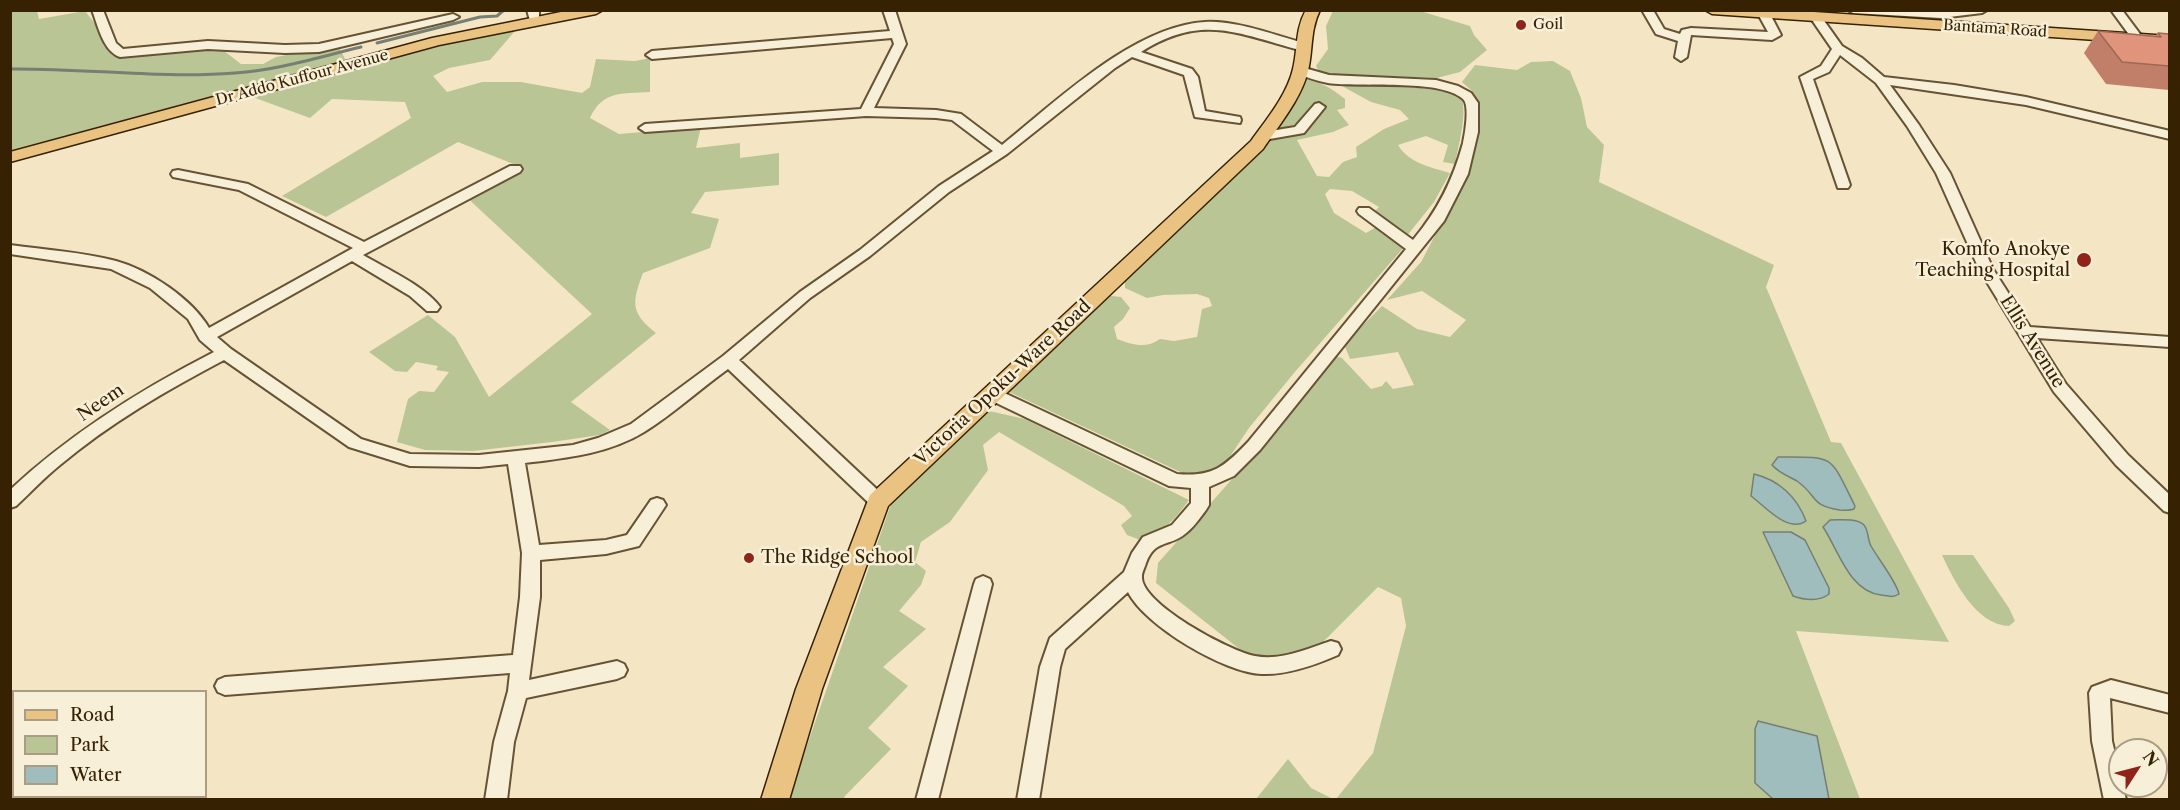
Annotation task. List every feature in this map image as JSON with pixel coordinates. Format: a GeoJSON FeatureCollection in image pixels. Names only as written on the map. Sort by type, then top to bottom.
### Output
{"type":"FeatureCollection","features":[{"type":"Feature","properties":{"kind":"main road","name":"Dr Addo Kuffour Avenue"},"geometry":{"type":"LineString","coordinates":[[10,157],[534,16],[596,10]]}},
{"type":"Feature","properties":{"kind":"main road","name":"Bantama Road"},"geometry":{"type":"LineString","coordinates":[[1712,10],[2169,41]]}},
{"type":"Feature","properties":{"kind":"main road","name":"Victoria Opoku-Ware Road"},"geometry":{"type":"LineString","coordinates":[[776,800],[809,690],[878,501],[1257,145],[1275,120],[1301,71],[1309,13]]}},
{"type":"Feature","properties":{"kind":"street"},"geometry":{"type":"LineString","coordinates":[[97,10],[111,44],[120,53],[208,45],[285,49],[319,48],[453,17]]}},
{"type":"Feature","properties":{"kind":"street"},"geometry":{"type":"LineString","coordinates":[[866,112],[900,44],[889,10]]}},
{"type":"Feature","properties":{"kind":"street"},"geometry":{"type":"LineString","coordinates":[[1647,10],[1658,31],[1672,37],[1684,38]]}},
{"type":"Feature","properties":{"kind":"street"},"geometry":{"type":"LineString","coordinates":[[1853,10],[1941,15],[1982,10]]}},
{"type":"Feature","properties":{"kind":"street"},"geometry":{"type":"LineString","coordinates":[[2116,10],[2137,38]]}},
{"type":"Feature","properties":{"kind":"street"},"geometry":{"type":"LineString","coordinates":[[1681,57],[1686,32],[1775,35],[1764,14]]}},
{"type":"Feature","properties":{"kind":"street","name":"Ellis Avenue"},"geometry":{"type":"LineString","coordinates":[[1806,15],[1838,49],[1858,61],[1880,80],[1913,125],[1943,173],[1986,269],[2066,396],[2122,460],[2169,506]]}},
{"type":"Feature","properties":{"kind":"street"},"geometry":{"type":"LineString","coordinates":[[10,249],[114,265],[155,285],[194,316],[206,336],[225,353],[355,443],[410,460],[479,461],[573,451],[603,442],[636,428],[729,360],[805,295],[865,253],[944,189],[1002,151],[1130,52],[1156,37],[1177,29],[1206,25],[1225,26],[1303,47]]}},
{"type":"Feature","properties":{"kind":"street"},"geometry":{"type":"LineString","coordinates":[[652,55],[897,34]]}},
{"type":"Feature","properties":{"kind":"street"},"geometry":{"type":"LineString","coordinates":[[1838,49],[1825,69],[1806,77],[1843,185]]}},
{"type":"Feature","properties":{"kind":"street"},"geometry":{"type":"LineString","coordinates":[[1130,52],[1188,72],[1192,77],[1199,114],[1234,120]]}},
{"type":"Feature","properties":{"kind":"street"},"geometry":{"type":"LineString","coordinates":[[992,394],[1175,482],[1200,484],[1217,478],[1234,468],[1439,218],[1461,174],[1472,132],[1472,103],[1467,96],[1454,89],[1436,84],[1328,80],[1301,71]]}},
{"type":"Feature","properties":{"kind":"street"},"geometry":{"type":"LineString","coordinates":[[1880,80],[2002,95],[2091,114],[2169,135]]}},
{"type":"Feature","properties":{"kind":"street"},"geometry":{"type":"LineString","coordinates":[[1264,136],[1299,130],[1318,107]]}},
{"type":"Feature","properties":{"kind":"street"},"geometry":{"type":"LineString","coordinates":[[645,128],[866,112],[936,114],[956,117],[1002,151]]}},
{"type":"Feature","properties":{"kind":"street"},"geometry":{"type":"LineString","coordinates":[[206,336],[359,251],[515,169]]}},
{"type":"Feature","properties":{"kind":"street"},"geometry":{"type":"LineString","coordinates":[[178,174],[243,187],[359,251],[432,308]]}},
{"type":"Feature","properties":{"kind":"street"},"geometry":{"type":"LineString","coordinates":[[1364,211],[1414,248]]}},
{"type":"Feature","properties":{"kind":"street"},"geometry":{"type":"LineString","coordinates":[[2026,332],[2169,342]]}},
{"type":"Feature","properties":{"kind":"street","name":"Neem"},"geometry":{"type":"LineString","coordinates":[[10,501],[54,461],[116,415],[176,378],[225,353]]}},
{"type":"Feature","properties":{"kind":"street"},"geometry":{"type":"LineString","coordinates":[[729,360],[878,501]]}},
{"type":"Feature","properties":{"kind":"street"},"geometry":{"type":"LineString","coordinates":[[496,800],[504,741],[518,691],[530,597],[531,554],[515,457]]}},
{"type":"Feature","properties":{"kind":"street"},"geometry":{"type":"LineString","coordinates":[[1028,800],[1050,667],[1057,644],[1132,577],[1141,553],[1149,542],[1178,530],[1200,505],[1200,484]]}},
{"type":"Feature","properties":{"kind":"street"},"geometry":{"type":"LineString","coordinates":[[531,554],[606,547],[633,541],[657,505]]}},
{"type":"Feature","properties":{"kind":"street"},"geometry":{"type":"LineString","coordinates":[[1132,577],[1139,597],[1168,622],[1231,658],[1257,665],[1314,657],[1331,649]]}},
{"type":"Feature","properties":{"kind":"street"},"geometry":{"type":"LineString","coordinates":[[927,800],[983,584]]}},
{"type":"Feature","properties":{"kind":"street"},"geometry":{"type":"LineString","coordinates":[[225,686],[522,663]]}},
{"type":"Feature","properties":{"kind":"street"},"geometry":{"type":"LineString","coordinates":[[518,691],[617,670]]}},
{"type":"Feature","properties":{"kind":"street"},"geometry":{"type":"LineString","coordinates":[[2115,800],[2102,741],[2099,693],[2111,689],[2169,704]]}},
{"type":"Feature","properties":{"kind":"green space"},"geometry":{"type":"Polygon","coordinates":[[[11,11],[37,11],[39,19],[85,11],[115,49],[186,45],[219,47],[241,64],[263,64],[276,57],[338,45],[346,61],[11,150],[11,11]]]}},
{"type":"Feature","properties":{"kind":"green space"},"geometry":{"type":"Polygon","coordinates":[[[1333,11],[1420,11],[1470,26],[1474,35],[1487,50],[1460,72],[1437,78],[1320,73],[1316,66],[1328,49],[1326,26],[1333,11]]]}},
{"type":"Feature","properties":{"kind":"green space"},"geometry":{"type":"Polygon","coordinates":[[[515,31],[490,60],[449,68],[433,76],[447,92],[482,82],[521,82],[582,93],[590,87],[596,59],[635,61],[650,58],[650,92],[614,95],[607,98],[595,109],[590,118],[619,134],[701,127],[696,148],[740,143],[740,158],[779,153],[779,185],[705,192],[691,213],[719,219],[710,248],[643,273],[635,299],[636,306],[641,319],[656,333],[571,402],[610,430],[600,435],[473,451],[425,450],[397,442],[408,399],[419,391],[434,392],[449,372],[436,370],[438,366],[416,362],[407,372],[395,371],[369,352],[428,315],[455,337],[489,397],[592,314],[462,193],[516,165],[458,142],[326,217],[282,196],[411,118],[405,102],[332,99],[310,118],[247,95],[470,38],[515,31]]]}},
{"type":"Feature","properties":{"kind":"green space"},"geometry":{"type":"Polygon","coordinates":[[[1553,61],[1570,71],[1581,98],[1587,127],[1604,145],[1599,182],[1774,265],[1766,287],[1831,442],[1841,443],[1949,642],[1796,631],[1860,799],[1336,799],[1373,753],[1406,626],[1401,598],[1378,587],[1315,650],[1274,656],[1247,655],[1156,583],[1158,563],[1298,404],[1295,401],[1333,355],[1342,358],[1371,389],[1382,386],[1386,381],[1393,389],[1414,385],[1398,352],[1350,359],[1344,344],[1382,306],[1417,329],[1450,337],[1466,320],[1422,291],[1387,300],[1421,262],[1471,167],[1476,137],[1475,99],[1472,91],[1462,82],[1475,65],[1517,70],[1531,62],[1553,61]]]}},
{"type":"Feature","properties":{"kind":"green space"},"geometry":{"type":"Polygon","coordinates":[[[1303,79],[1315,81],[1345,99],[1345,108],[1337,110],[1349,125],[1333,132],[1297,140],[1317,176],[1329,177],[1343,162],[1357,157],[1356,147],[1384,129],[1409,119],[1400,110],[1371,102],[1333,81],[1424,85],[1456,93],[1462,100],[1463,106],[1460,141],[1455,164],[1443,162],[1448,145],[1426,136],[1398,145],[1414,160],[1450,173],[1434,202],[1406,237],[1372,214],[1379,207],[1352,191],[1330,189],[1325,194],[1334,213],[1366,233],[1378,226],[1405,246],[1294,373],[1249,428],[1225,464],[1207,475],[1191,477],[1007,391],[1104,295],[1121,297],[1130,308],[1114,327],[1117,339],[1144,345],[1160,339],[1174,341],[1197,337],[1202,309],[1212,306],[1209,298],[1197,294],[1147,298],[1125,288],[1125,282],[1273,131],[1303,79]]]}},
{"type":"Feature","properties":{"kind":"green space"},"geometry":{"type":"Polygon","coordinates":[[[989,411],[1025,419],[1189,500],[1169,524],[1143,541],[1127,535],[1121,525],[1132,516],[1124,506],[999,432],[983,445],[988,470],[950,522],[921,542],[915,562],[926,571],[921,585],[899,611],[926,629],[883,667],[908,686],[868,728],[891,749],[844,797],[847,799],[788,800],[892,501],[989,411]]]}},
{"type":"Feature","properties":{"kind":"green space"},"geometry":{"type":"Polygon","coordinates":[[[1942,555],[1973,555],[2009,608],[2015,621],[2009,626],[1997,624],[1976,610],[1960,589],[1942,555]]]}},
{"type":"Feature","properties":{"kind":"green space"},"geometry":{"type":"Polygon","coordinates":[[[1288,759],[1311,788],[1333,799],[1256,799],[1288,759]]]}},
{"type":"Feature","properties":{"kind":"water"},"geometry":{"type":"Polygon","coordinates":[[[1778,457],[1811,457],[1828,462],[1840,476],[1855,506],[1854,509],[1840,510],[1819,503],[1804,486],[1772,465],[1778,457]]]}},
{"type":"Feature","properties":{"kind":"water"},"geometry":{"type":"Polygon","coordinates":[[[1754,474],[1771,480],[1786,491],[1798,504],[1806,521],[1792,524],[1784,521],[1751,496],[1754,474]]]}},
{"type":"Feature","properties":{"kind":"water"},"geometry":{"type":"Polygon","coordinates":[[[1830,520],[1852,520],[1863,524],[1871,546],[1899,594],[1890,596],[1870,592],[1853,578],[1823,527],[1830,520]]]}},
{"type":"Feature","properties":{"kind":"water"},"geometry":{"type":"Polygon","coordinates":[[[1763,532],[1791,532],[1805,540],[1829,588],[1829,594],[1811,600],[1793,596],[1763,532]]]}},
{"type":"Feature","properties":{"kind":"water"},"geometry":{"type":"Polygon","coordinates":[[[1758,721],[1817,736],[1829,799],[1773,799],[1755,783],[1755,729],[1758,721]]]}},
{"type":"Feature","properties":{"kind":"building"},"geometry":{"type":"Polygon","coordinates":[[[2098,31],[2161,37],[2158,33],[2169,34],[2169,66],[2122,62],[2098,31]]]}},
{"type":"Feature","properties":{"kind":"waterway"},"geometry":{"type":"LineString","coordinates":[[377,43],[480,17],[497,16],[504,10]]}},
{"type":"Feature","properties":{"kind":"waterway"},"geometry":{"type":"LineString","coordinates":[[10,69],[207,75],[283,66],[361,47]]}},
{"type":"Feature","properties":{"kind":"place","name":"Goil"},"geometry":{"type":"Point","coordinates":[1521,25]}},
{"type":"Feature","properties":{"kind":"place","name":"Komfo Anokye Teaching Hospital"},"geometry":{"type":"Point","coordinates":[2084,260]}},
{"type":"Feature","properties":{"kind":"place","name":"The Ridge School"},"geometry":{"type":"Point","coordinates":[749,558]}}]}
